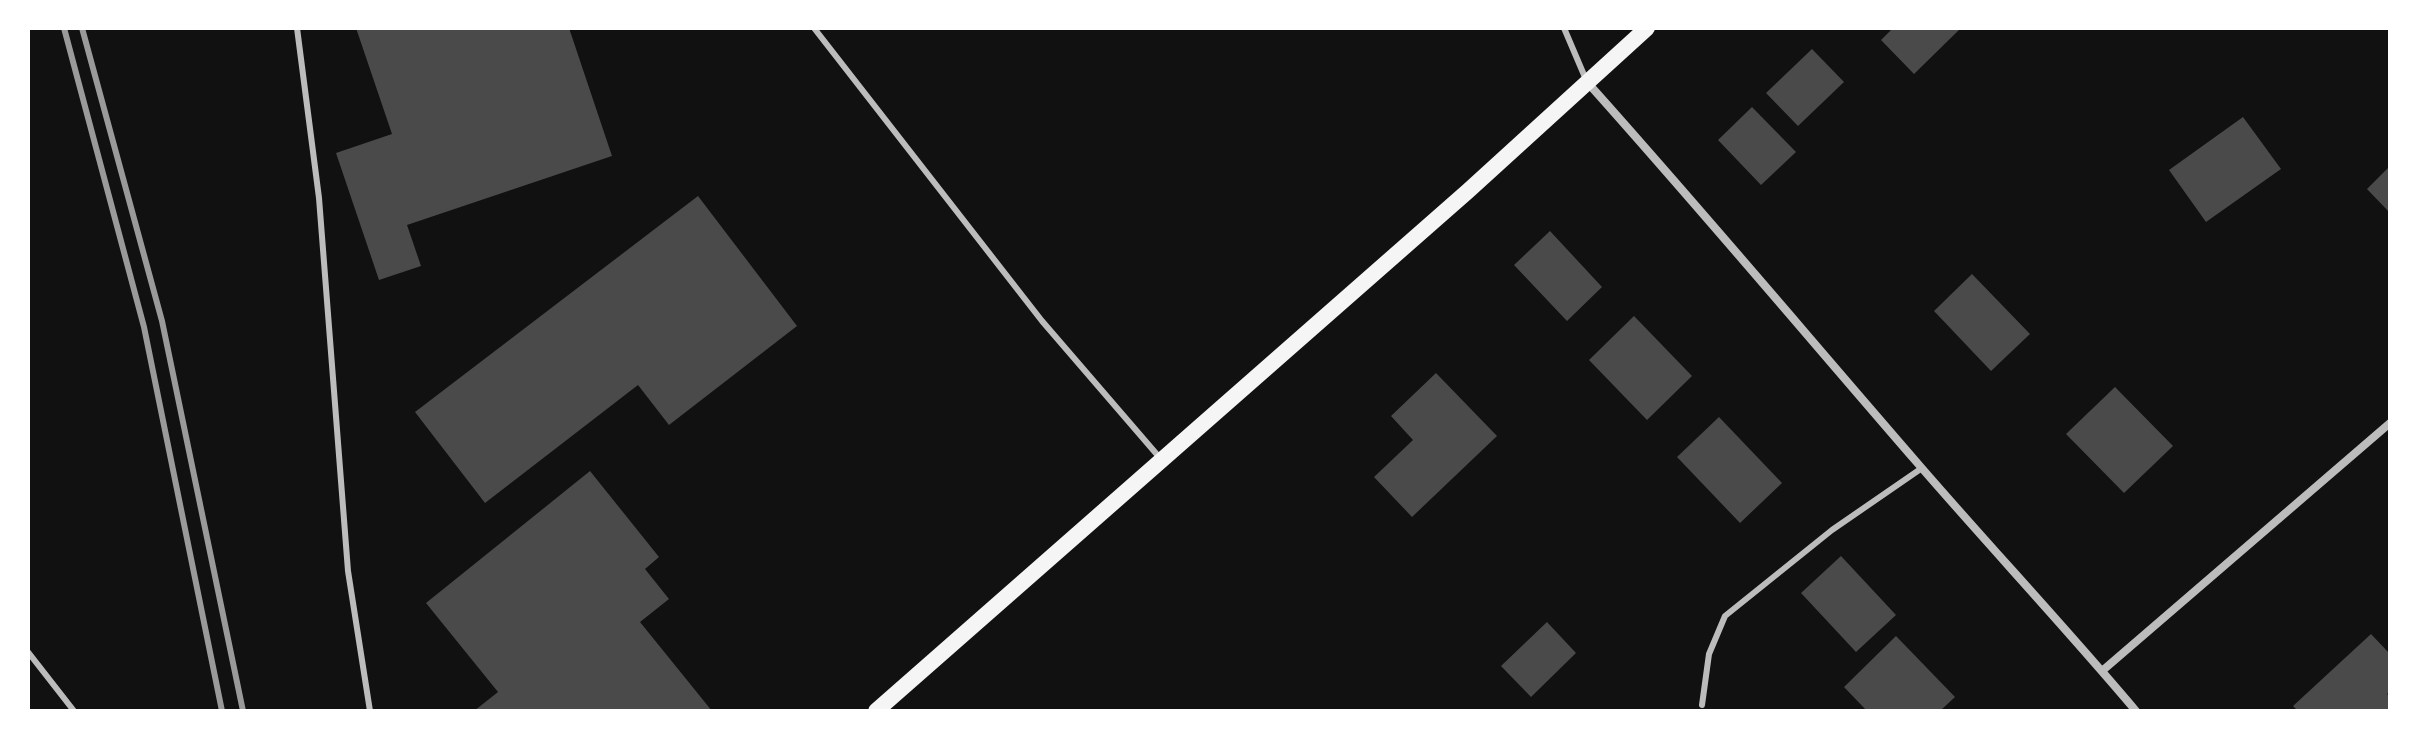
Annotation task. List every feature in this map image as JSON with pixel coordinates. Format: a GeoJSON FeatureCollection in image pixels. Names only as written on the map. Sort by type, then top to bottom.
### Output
{"type":"FeatureCollection","features":[{"type":"Feature","properties":{"kind":"main road"},"geometry":{"type":"LineString","coordinates":[[876,711],[1468,191],[1647,28]]}},
{"type":"Feature","properties":{"kind":"street"},"geometry":{"type":"LineString","coordinates":[[1587,82],[1750,265],[1922,468],[2136,711]]}},
{"type":"Feature","properties":{"kind":"street"},"geometry":{"type":"LineString","coordinates":[[2102,671],[2390,423]]}},
{"type":"Feature","properties":{"kind":"lane"},"geometry":{"type":"LineString","coordinates":[[297,28],[319,198],[348,571],[370,711]]}},
{"type":"Feature","properties":{"kind":"lane"},"geometry":{"type":"LineString","coordinates":[[814,28],[1042,321],[1162,461]]}},
{"type":"Feature","properties":{"kind":"lane"},"geometry":{"type":"LineString","coordinates":[[1564,28],[1587,82]]}},
{"type":"Feature","properties":{"kind":"lane"},"geometry":{"type":"LineString","coordinates":[[1702,705],[1709,654],[1725,616],[1832,530],[1922,468]]}},
{"type":"Feature","properties":{"kind":"lane"},"geometry":{"type":"LineString","coordinates":[[28,652],[74,711]]}},
{"type":"Feature","properties":{"kind":"lane"},"geometry":{"type":"LineString","coordinates":[[28,669],[38,667]]}},
{"type":"Feature","properties":{"kind":"building"},"geometry":{"type":"Polygon","coordinates":[[[356,28],[569,28],[612,156],[407,225],[421,266],[379,280],[336,153],[392,134],[356,28]]]}},
{"type":"Feature","properties":{"kind":"building"},"geometry":{"type":"Polygon","coordinates":[[[1893,28],[1961,28],[1914,74],[1881,40],[1893,28]]]}},
{"type":"Feature","properties":{"kind":"building"},"geometry":{"type":"Polygon","coordinates":[[[1812,49],[1844,82],[1798,126],[1766,93],[1812,49]]]}},
{"type":"Feature","properties":{"kind":"building"},"geometry":{"type":"Polygon","coordinates":[[[1752,107],[1796,152],[1761,185],[1718,140],[1752,107]]]}},
{"type":"Feature","properties":{"kind":"building"},"geometry":{"type":"Polygon","coordinates":[[[2243,117],[2281,169],[2206,222],[2169,170],[2243,117]]]}},
{"type":"Feature","properties":{"kind":"building"},"geometry":{"type":"Polygon","coordinates":[[[2390,166],[2390,213],[2367,189],[2390,166]]]}},
{"type":"Feature","properties":{"kind":"building"},"geometry":{"type":"Polygon","coordinates":[[[698,196],[797,326],[669,425],[638,385],[485,503],[415,412],[698,196]]]}},
{"type":"Feature","properties":{"kind":"building"},"geometry":{"type":"Polygon","coordinates":[[[1550,231],[1602,287],[1567,321],[1514,265],[1550,231]]]}},
{"type":"Feature","properties":{"kind":"building"},"geometry":{"type":"Polygon","coordinates":[[[1972,274],[2030,334],[1991,371],[1934,311],[1972,274]]]}},
{"type":"Feature","properties":{"kind":"building"},"geometry":{"type":"Polygon","coordinates":[[[1634,316],[1692,376],[1647,420],[1589,360],[1634,316]]]}},
{"type":"Feature","properties":{"kind":"building"},"geometry":{"type":"Polygon","coordinates":[[[1436,373],[1497,436],[1412,517],[1374,477],[1413,440],[1391,416],[1436,373]]]}},
{"type":"Feature","properties":{"kind":"building"},"geometry":{"type":"Polygon","coordinates":[[[2115,387],[2173,446],[2124,493],[2066,434],[2115,387]]]}},
{"type":"Feature","properties":{"kind":"building"},"geometry":{"type":"Polygon","coordinates":[[[1719,417],[1782,483],[1740,523],[1677,457],[1719,417]]]}},
{"type":"Feature","properties":{"kind":"building"},"geometry":{"type":"Polygon","coordinates":[[[590,471],[659,557],[645,569],[669,599],[640,622],[712,711],[474,711],[498,692],[426,603],[590,471]]]}},
{"type":"Feature","properties":{"kind":"building"},"geometry":{"type":"Polygon","coordinates":[[[1841,556],[1896,615],[1856,652],[1801,593],[1841,556]]]}},
{"type":"Feature","properties":{"kind":"building"},"geometry":{"type":"Polygon","coordinates":[[[1547,622],[1576,653],[1531,697],[1501,666],[1547,622]]]}},
{"type":"Feature","properties":{"kind":"building"},"geometry":{"type":"Polygon","coordinates":[[[2371,634],[2390,654],[2390,691],[2387,694],[2390,697],[2390,711],[2298,711],[2293,706],[2371,634]]]}},
{"type":"Feature","properties":{"kind":"building"},"geometry":{"type":"Polygon","coordinates":[[[1896,636],[1955,697],[1940,711],[1867,711],[1844,687],[1896,636]]]}},
{"type":"Feature","properties":{"kind":"railway"},"geometry":{"type":"LineString","coordinates":[[64,28],[144,327],[222,711]]}},
{"type":"Feature","properties":{"kind":"railway"},"geometry":{"type":"LineString","coordinates":[[82,28],[162,321],[243,711]]}}]}
